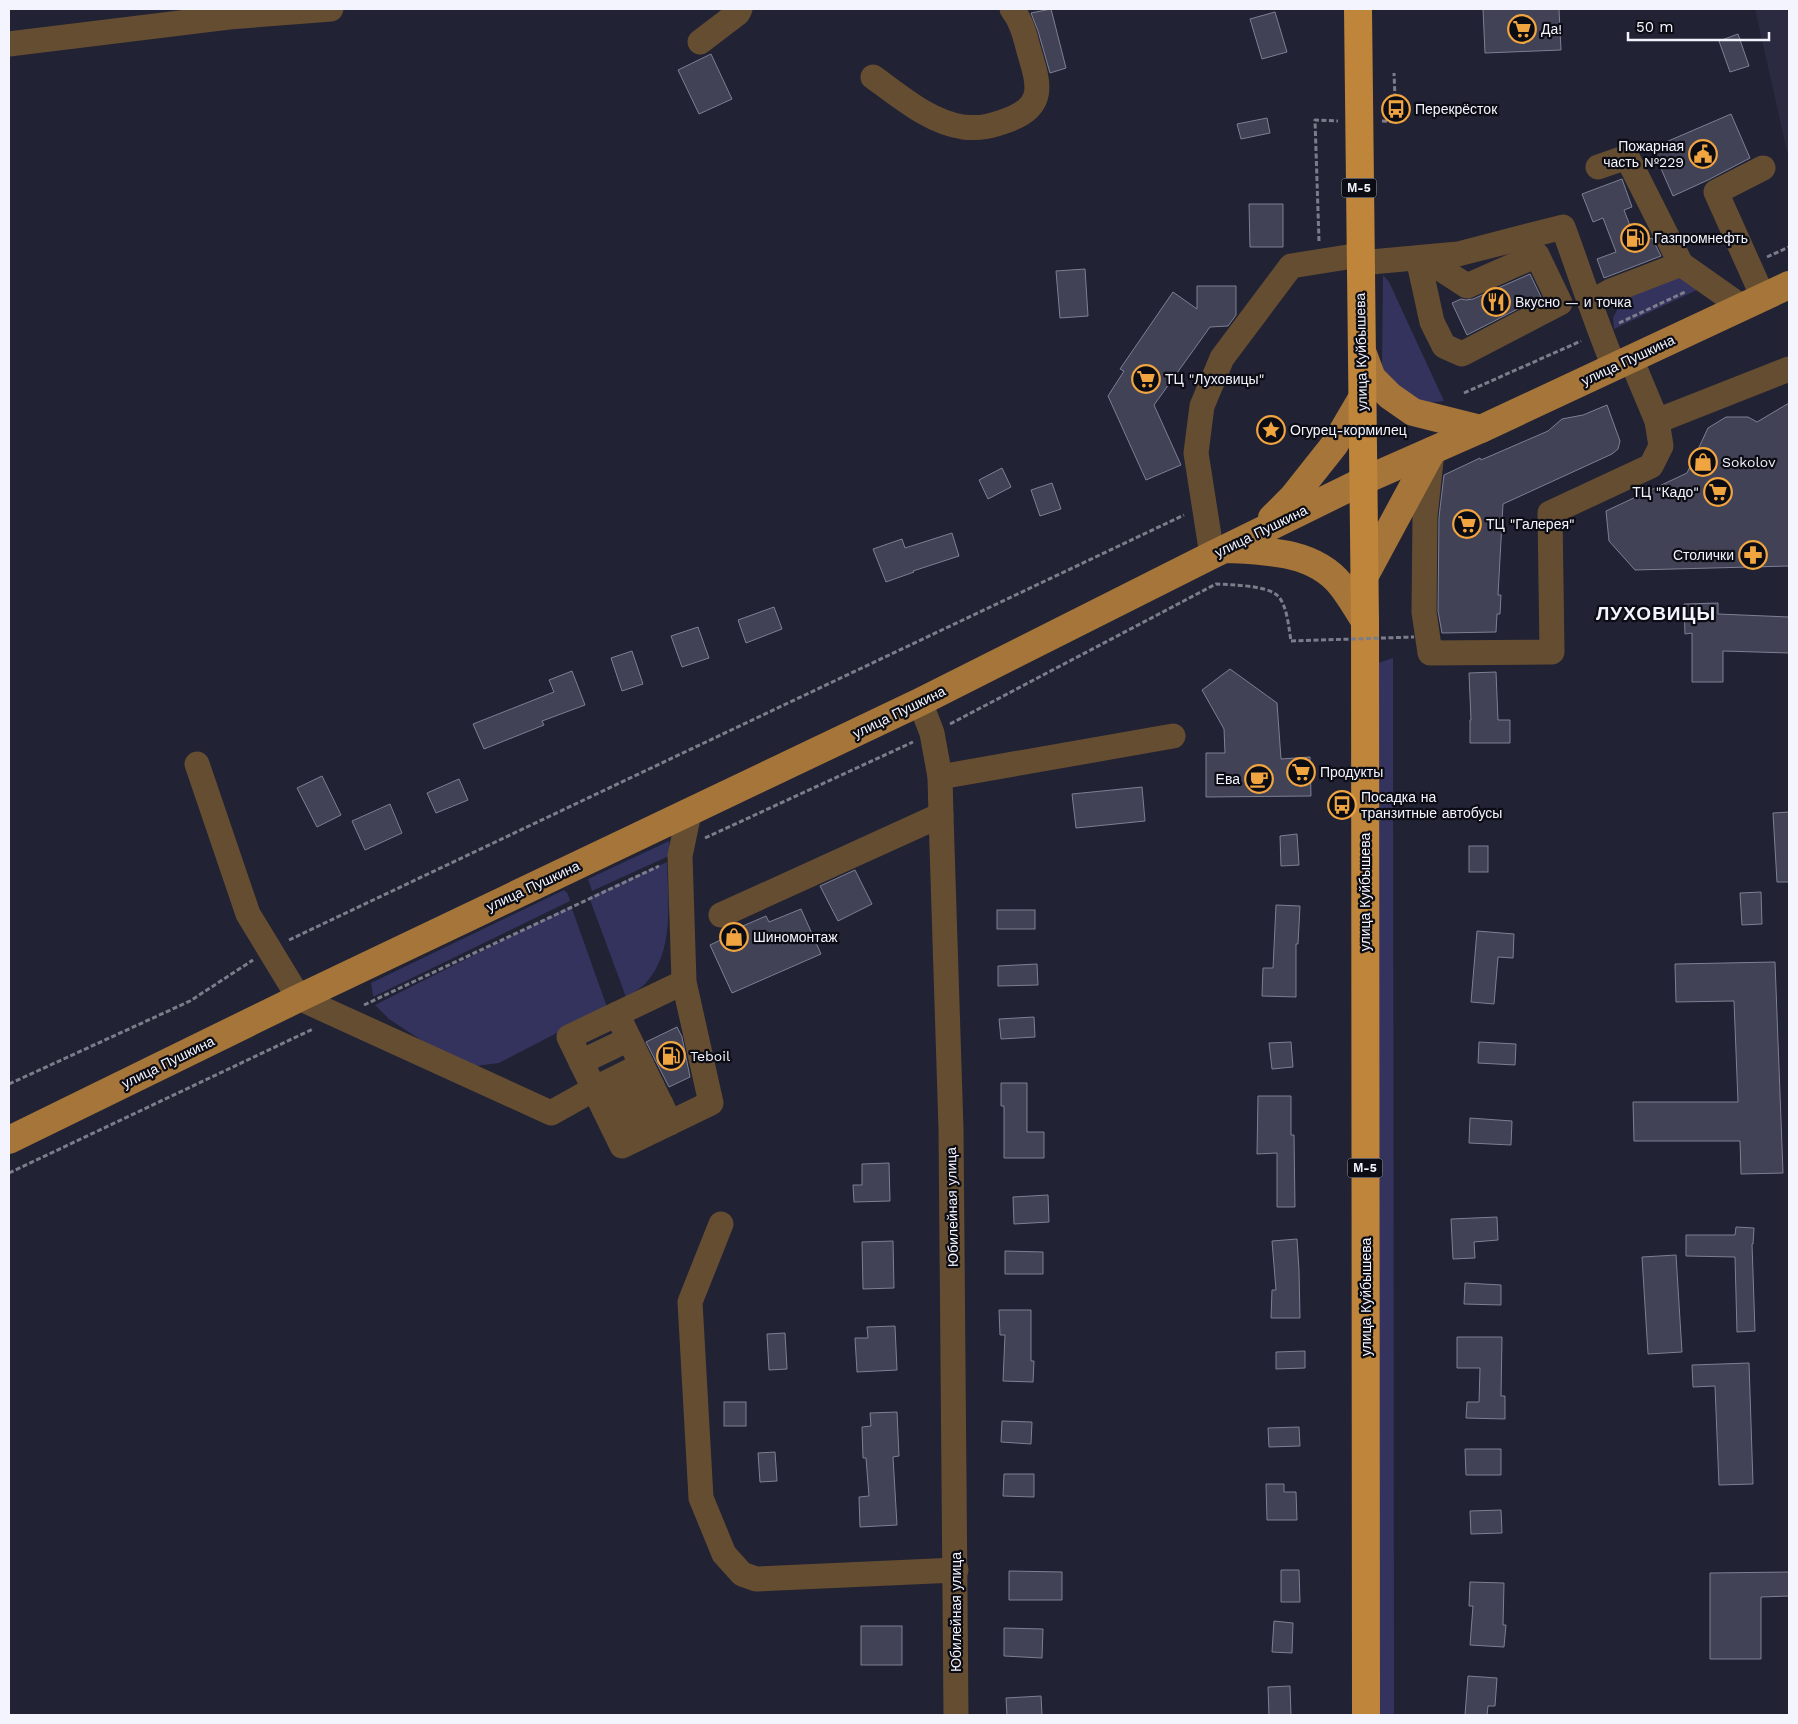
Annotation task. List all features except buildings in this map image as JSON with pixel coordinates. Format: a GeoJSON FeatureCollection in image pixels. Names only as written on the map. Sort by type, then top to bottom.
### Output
{"type":"FeatureCollection","features":[{"type":"Feature","properties":{"kind":"highway","name":"улица Куйбышева"},"geometry":{"type":"LineString","coordinates":[[1358,9],[1365,621],[1366,1715]]}},
{"type":"Feature","properties":{"kind":"main road","name":"улица Пушкина"},"geometry":{"type":"LineString","coordinates":[[9,1140],[298,998],[920,702],[1363,481],[1432,452],[1789,285]]}},
{"type":"Feature","properties":{"kind":"main road"},"geometry":{"type":"LineString","coordinates":[[1363,354],[1372,378],[1390,396],[1413,412],[1481,429]]}},
{"type":"Feature","properties":{"kind":"main road"},"geometry":{"type":"LineString","coordinates":[[1259,532],[1293,497],[1335,444],[1362,398]]}},
{"type":"Feature","properties":{"kind":"main road"},"geometry":{"type":"LineString","coordinates":[[1364,577],[1432,452]]}},
{"type":"Feature","properties":{"kind":"main road"},"geometry":{"type":"LineString","coordinates":[[1219,552],[1275,552],[1305,559],[1321,568],[1341,585],[1365,621]]}},
{"type":"Feature","properties":{"kind":"street"},"geometry":{"type":"LineString","coordinates":[[9,44],[230,17],[331,9]]}},
{"type":"Feature","properties":{"kind":"street"},"geometry":{"type":"LineString","coordinates":[[700,42],[738,13],[740,9]]}},
{"type":"Feature","properties":{"kind":"street"},"geometry":{"type":"LineString","coordinates":[[873,77],[929,115],[962,126],[990,127],[1015,117],[1030,108],[1035,96],[1037,79],[1020,19],[1012,9]]}},
{"type":"Feature","properties":{"kind":"street"},"geometry":{"type":"LineString","coordinates":[[1598,167],[1627,157],[1681,264],[1707,282],[1752,302],[1749,264],[1716,192],[1763,168]]}},
{"type":"Feature","properties":{"kind":"street"},"geometry":{"type":"LineString","coordinates":[[1219,552],[1204,505],[1196,452],[1202,406],[1222,358],[1291,266],[1360,259],[1421,258],[1458,254],[1563,227],[1600,332],[1622,363],[1657,421],[1661,446],[1651,466],[1550,513],[1552,652],[1430,653],[1424,612],[1425,516],[1432,452]]}},
{"type":"Feature","properties":{"kind":"street"},"geometry":{"type":"LineString","coordinates":[[1537,255],[1560,303],[1462,354],[1444,346],[1432,322],[1421,258],[1467,286],[1537,255]]}},
{"type":"Feature","properties":{"kind":"street"},"geometry":{"type":"LineString","coordinates":[[1591,302],[1611,291],[1681,264]]}},
{"type":"Feature","properties":{"kind":"street"},"geometry":{"type":"LineString","coordinates":[[1657,421],[1789,369]]}},
{"type":"Feature","properties":{"kind":"street","name":"Юбилейная улица"},"geometry":{"type":"LineString","coordinates":[[920,702],[932,733],[940,777],[951,1129],[956,1715]]}},
{"type":"Feature","properties":{"kind":"street"},"geometry":{"type":"LineString","coordinates":[[940,777],[1173,736]]}},
{"type":"Feature","properties":{"kind":"street"},"geometry":{"type":"LineString","coordinates":[[197,764],[248,914],[298,998],[551,1113],[603,1108],[656,1094],[711,1103],[684,982],[680,856],[689,812]]}},
{"type":"Feature","properties":{"kind":"street"},"geometry":{"type":"LineString","coordinates":[[722,915],[941,815]]}},
{"type":"Feature","properties":{"kind":"street"},"geometry":{"type":"LineString","coordinates":[[603,1108],[569,1037],[684,982]]}},
{"type":"Feature","properties":{"kind":"street"},"geometry":{"type":"LineString","coordinates":[[617,1014],[656,1094]]}},
{"type":"Feature","properties":{"kind":"street"},"geometry":{"type":"LineString","coordinates":[[581,1062],[629,1039]]}},
{"type":"Feature","properties":{"kind":"street"},"geometry":{"type":"LineString","coordinates":[[603,1108],[656,1094]]}},
{"type":"Feature","properties":{"kind":"street"},"geometry":{"type":"LineString","coordinates":[[721,1224],[690,1302],[701,1498],[724,1554],[742,1574],[756,1579],[956,1570]]}},
{"type":"Feature","properties":{"kind":"path"},"geometry":{"type":"LineString","coordinates":[[1749,264],[1789,247]]}},
{"type":"Feature","properties":{"kind":"path"},"geometry":{"type":"LineString","coordinates":[[1464,393],[1707,282]]}},
{"type":"Feature","properties":{"kind":"path"},"geometry":{"type":"LineString","coordinates":[[9,1084],[190,1001],[268,950],[1204,505]]}},
{"type":"Feature","properties":{"kind":"path"},"geometry":{"type":"LineString","coordinates":[[1291,641],[1414,637]]}},
{"type":"Feature","properties":{"kind":"shaded area"},"geometry":{"type":"Polygon","coordinates":[[[1755,9],[1789,9],[1788,156],[1755,9]]]}},
{"type":"Feature","properties":{"kind":"shaded area"},"geometry":{"type":"Polygon","coordinates":[[[1383,275],[1389,282],[1444,401],[1419,404],[1393,389],[1382,369],[1383,275]]]}},
{"type":"Feature","properties":{"kind":"shaded area"},"geometry":{"type":"Polygon","coordinates":[[[1679,277],[1697,290],[1614,329],[1613,318],[1623,298],[1679,277]]]}},
{"type":"Feature","properties":{"kind":"shaded area"},"geometry":{"type":"Polygon","coordinates":[[[1393,658],[1394,1715],[1378,1715],[1378,663],[1393,658]]]}},
{"type":"Feature","properties":{"kind":"shaded area"},"geometry":{"type":"Polygon","coordinates":[[[669,841],[671,855],[592,891],[588,879],[669,841]]]}},
{"type":"Feature","properties":{"kind":"shaded area"},"geometry":{"type":"Polygon","coordinates":[[[667,862],[668,926],[661,957],[655,971],[645,984],[626,997],[589,897],[667,862]]]}},
{"type":"Feature","properties":{"kind":"shaded area"},"geometry":{"type":"Polygon","coordinates":[[[564,890],[568,894],[570,901],[373,996],[371,983],[564,890]]]}},
{"type":"Feature","properties":{"kind":"shaded area"},"geometry":{"type":"Polygon","coordinates":[[[571,906],[607,1007],[499,1063],[475,1066],[427,1044],[389,1019],[375,1005],[571,906]]]}},
{"type":"Feature","properties":{"kind":"place","name":"Да!"},"geometry":{"type":"Point","coordinates":[1522,29]}},
{"type":"Feature","properties":{"kind":"place","name":"Перекрёсток"},"geometry":{"type":"Point","coordinates":[1396,109]}},
{"type":"Feature","properties":{"kind":"place","name":"Пожарная часть №229"},"geometry":{"type":"Point","coordinates":[1703,154]}},
{"type":"Feature","properties":{"kind":"place","name":"Газпромнефть"},"geometry":{"type":"Point","coordinates":[1635,238]}},
{"type":"Feature","properties":{"kind":"place","name":"Вкусно — и точка"},"geometry":{"type":"Point","coordinates":[1496,302]}},
{"type":"Feature","properties":{"kind":"place","name":"ТЦ \"Луховицы\""},"geometry":{"type":"Point","coordinates":[1146,379]}},
{"type":"Feature","properties":{"kind":"place","name":"Огурец-кормилец"},"geometry":{"type":"Point","coordinates":[1271,430]}},
{"type":"Feature","properties":{"kind":"place","name":"Sokolov"},"geometry":{"type":"Point","coordinates":[1703,462]}},
{"type":"Feature","properties":{"kind":"place","name":"ТЦ \"Кадо\""},"geometry":{"type":"Point","coordinates":[1718,492]}},
{"type":"Feature","properties":{"kind":"place","name":"ТЦ \"Галерея\""},"geometry":{"type":"Point","coordinates":[1467,524]}},
{"type":"Feature","properties":{"kind":"place","name":"Столички"},"geometry":{"type":"Point","coordinates":[1753,555]}},
{"type":"Feature","properties":{"kind":"place","name":"Продукты"},"geometry":{"type":"Point","coordinates":[1301,772]}},
{"type":"Feature","properties":{"kind":"place","name":"Ева"},"geometry":{"type":"Point","coordinates":[1259,779]}},
{"type":"Feature","properties":{"kind":"place","name":"Посадка на транзитные автобусы"},"geometry":{"type":"Point","coordinates":[1342,805]}},
{"type":"Feature","properties":{"kind":"place","name":"Шиномонтаж"},"geometry":{"type":"Point","coordinates":[734,937]}},
{"type":"Feature","properties":{"kind":"place","name":"Teboil"},"geometry":{"type":"Point","coordinates":[671,1056]}},
{"type":"Feature","properties":{"kind":"district","name":"ЛУХОВИЦЫ"},"geometry":{"type":"Point","coordinates":[1656,613]}}]}
